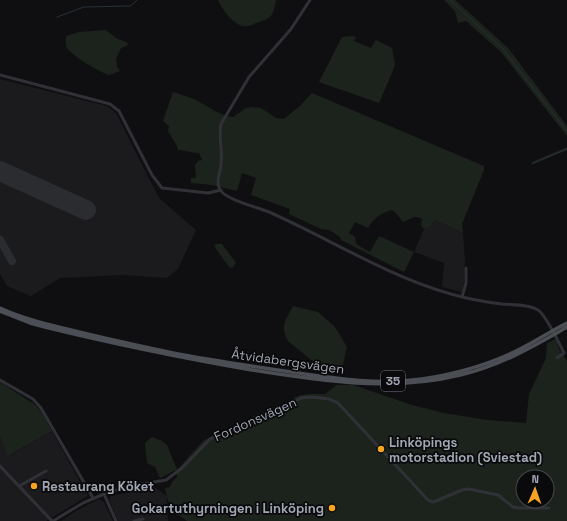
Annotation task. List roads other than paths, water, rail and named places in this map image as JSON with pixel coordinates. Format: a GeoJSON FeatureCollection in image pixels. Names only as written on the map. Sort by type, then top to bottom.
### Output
{"type":"FeatureCollection","features":[{"type":"Feature","properties":{"kind":"main road","name":"Åtvidabergsvägen"},"geometry":{"type":"LineString","coordinates":[[0,308],[46,324],[149,348],[270,369],[368,381],[392,382],[421,379],[464,370],[503,357],[567,327]]}},
{"type":"Feature","properties":{"kind":"main road","name":"Åtvidabergsvägen"},"geometry":{"type":"LineString","coordinates":[[0,311],[30,323],[178,357],[270,372],[368,384],[421,382],[465,374],[504,360],[553,333],[567,322]]}},
{"type":"Feature","properties":{"kind":"street"},"geometry":{"type":"LineString","coordinates":[[310,0],[287,33],[253,71],[220,124],[219,133],[222,162],[218,178],[221,190],[231,198],[269,212],[412,281],[462,297],[532,307],[542,314],[564,353],[557,358]]}},
{"type":"Feature","properties":{"kind":"street"},"geometry":{"type":"LineString","coordinates":[[0,75],[110,104],[119,111],[152,175],[162,188],[208,193],[221,190]]}},
{"type":"Feature","properties":{"kind":"street"},"geometry":{"type":"LineString","coordinates":[[462,297],[466,283],[466,268]]}},
{"type":"Feature","properties":{"kind":"street"},"geometry":{"type":"LineString","coordinates":[[0,380],[33,400],[41,408],[93,498]]}},
{"type":"Feature","properties":{"kind":"street","name":"Fordonsvägen"},"geometry":{"type":"LineString","coordinates":[[53,521],[93,498],[104,494],[130,486],[166,480],[176,474],[205,443],[214,437],[264,418],[301,398],[315,397],[329,399],[338,403],[428,500],[432,502],[436,501],[462,490],[469,489],[498,495],[515,507]]}},
{"type":"Feature","properties":{"kind":"street"},"geometry":{"type":"LineString","coordinates":[[0,466],[53,521]]}},
{"type":"Feature","properties":{"kind":"street"},"geometry":{"type":"LineString","coordinates":[[19,486],[46,471]]}},
{"type":"Feature","properties":{"kind":"street"},"geometry":{"type":"LineString","coordinates":[[104,494],[116,521]]}},
{"type":"Feature","properties":{"kind":"street"},"geometry":{"type":"LineString","coordinates":[[134,521],[143,519]]}},
{"type":"Feature","properties":{"kind":"waterway"},"geometry":{"type":"LineString","coordinates":[[57,17],[84,7],[130,6],[137,0]]}},
{"type":"Feature","properties":{"kind":"waterway"},"geometry":{"type":"LineString","coordinates":[[450,0],[502,48],[567,131]]}},
{"type":"Feature","properties":{"kind":"waterway"},"geometry":{"type":"LineString","coordinates":[[533,163],[567,149]]}},
{"type":"Feature","properties":{"kind":"place","name":"Linköpings motorstadion (Sviestad)"},"geometry":{"type":"Point","coordinates":[381,449]}},
{"type":"Feature","properties":{"kind":"place","name":"Restaurang Köket"},"geometry":{"type":"Point","coordinates":[34,486]}},
{"type":"Feature","properties":{"kind":"place","name":"Gokartuthyrningen i Linköping"},"geometry":{"type":"Point","coordinates":[332,508]}}]}
